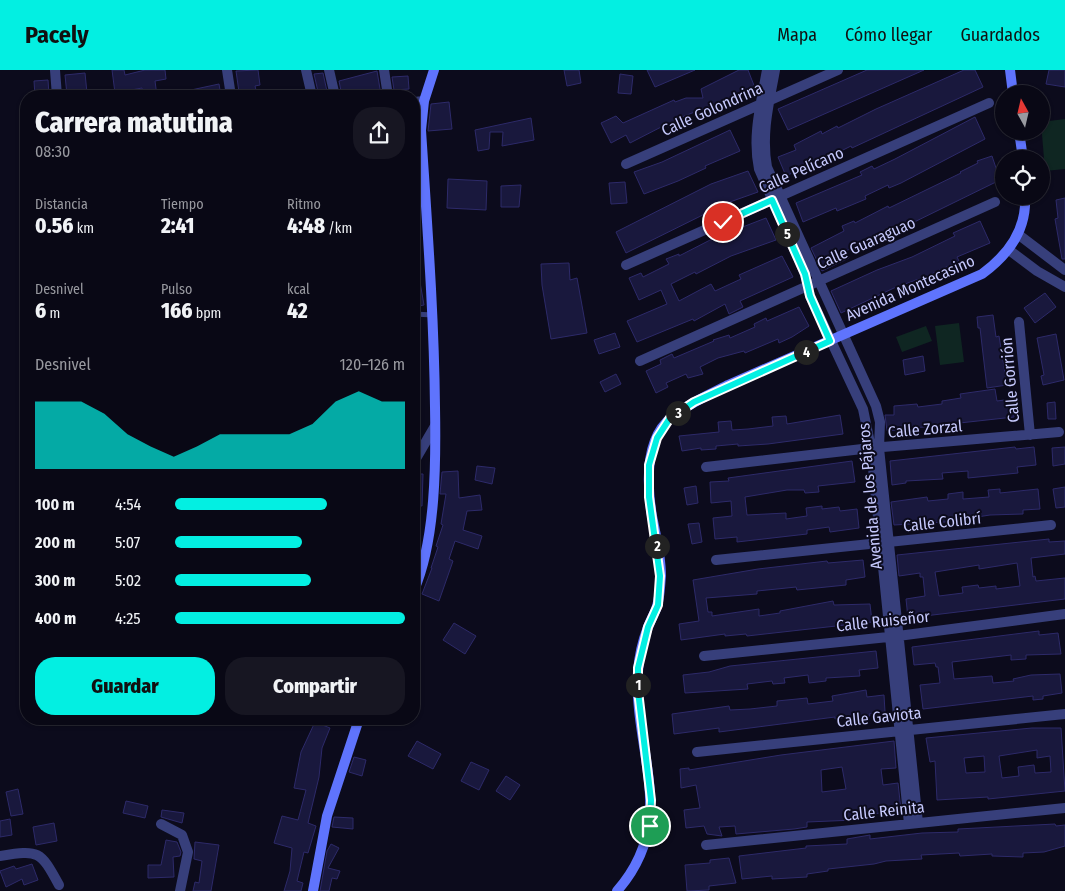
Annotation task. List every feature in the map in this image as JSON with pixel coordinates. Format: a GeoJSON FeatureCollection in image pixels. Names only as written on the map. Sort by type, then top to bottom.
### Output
{"type":"FeatureCollection","features":[{"type":"Feature","properties":{"kind":"street"},"geometry":{"type":"LineString","coordinates":[[54,70],[56,90]]}},
{"type":"Feature","properties":{"kind":"street"},"geometry":{"type":"LineString","coordinates":[[227,70],[230,90]]}},
{"type":"Feature","properties":{"kind":"street"},"geometry":{"type":"LineString","coordinates":[[306,70],[311,90]]}},
{"type":"Feature","properties":{"kind":"street"},"geometry":{"type":"LineString","coordinates":[[329,70],[334,90]]}},
{"type":"Feature","properties":{"kind":"street"},"geometry":{"type":"LineString","coordinates":[[384,70],[387,90]]}},
{"type":"Feature","properties":{"kind":"street"},"geometry":{"type":"LineString","coordinates":[[420,100],[434,70]]}},
{"type":"Feature","properties":{"kind":"street","name":"Avenida de los Pájaros"},"geometry":{"type":"LineString","coordinates":[[767,70],[763,146],[775,198],[805,274],[807,286],[830,341],[863,409],[875,448],[913,823]]}},
{"type":"Feature","properties":{"kind":"street","name":"Avenida de los Pájaros"},"geometry":{"type":"LineString","coordinates":[[765,103],[775,70]]}},
{"type":"Feature","properties":{"kind":"street","name":"Calle Golondrina"},"geometry":{"type":"LineString","coordinates":[[626,164],[838,70]]}},
{"type":"Feature","properties":{"kind":"street"},"geometry":{"type":"LineString","coordinates":[[1010,70],[1012,85]]}},
{"type":"Feature","properties":{"kind":"street","name":"Calle Pelícano"},"geometry":{"type":"LineString","coordinates":[[626,265],[989,103]]}},
{"type":"Feature","properties":{"kind":"street"},"geometry":{"type":"LineString","coordinates":[[420,116],[434,315],[435,426],[434,497],[420,576]]}},
{"type":"Feature","properties":{"kind":"street"},"geometry":{"type":"LineString","coordinates":[[420,202],[426,198]]}},
{"type":"Feature","properties":{"kind":"street","name":"Avenida de los Pájaros"},"geometry":{"type":"LineString","coordinates":[[775,198],[818,281],[876,406],[880,422],[875,448]]}},
{"type":"Feature","properties":{"kind":"street","name":"Calle Guaraguao"},"geometry":{"type":"LineString","coordinates":[[640,361],[995,202]]}},
{"type":"Feature","properties":{"kind":"street","name":"Avenida Montecasino"},"geometry":{"type":"LineString","coordinates":[[617,891],[638,861],[645,847],[650,826],[651,800],[639,706],[638,676],[648,627],[658,605],[660,576],[649,497],[649,465],[657,438],[670,418],[694,402],[982,274],[1009,250],[1019,235],[1026,205]]}},
{"type":"Feature","properties":{"kind":"street"},"geometry":{"type":"LineString","coordinates":[[1019,235],[1065,270]]}},
{"type":"Feature","properties":{"kind":"street"},"geometry":{"type":"LineString","coordinates":[[1009,250],[1037,271],[1065,287]]}},
{"type":"Feature","properties":{"kind":"street","name":"Calle Gorrión"},"geometry":{"type":"LineString","coordinates":[[1020,322],[1030,435]]}},
{"type":"Feature","properties":{"kind":"street"},"geometry":{"type":"LineString","coordinates":[[420,452],[435,426]]}},
{"type":"Feature","properties":{"kind":"street","name":"Calle Zorzal"},"geometry":{"type":"LineString","coordinates":[[706,467],[875,448],[1059,432]]}},
{"type":"Feature","properties":{"kind":"street","name":"Calle Colibrí"},"geometry":{"type":"LineString","coordinates":[[716,560],[1051,525]]}},
{"type":"Feature","properties":{"kind":"street","name":"Calle Ruiseñor"},"geometry":{"type":"LineString","coordinates":[[704,656],[894,636],[1065,614]]}},
{"type":"Feature","properties":{"kind":"street","name":"Calle Gaviota"},"geometry":{"type":"LineString","coordinates":[[697,752],[1065,714]]}},
{"type":"Feature","properties":{"kind":"street"},"geometry":{"type":"LineString","coordinates":[[313,891],[326,816],[357,725]]}},
{"type":"Feature","properties":{"kind":"street","name":"Calle Reinita"},"geometry":{"type":"LineString","coordinates":[[706,845],[1065,808]]}},
{"type":"Feature","properties":{"kind":"street"},"geometry":{"type":"LineString","coordinates":[[162,824],[182,836],[188,852],[180,891]]}},
{"type":"Feature","properties":{"kind":"street"},"geometry":{"type":"LineString","coordinates":[[0,856],[30,851],[46,860],[59,885]]}},
{"type":"Feature","properties":{"kind":"lane"},"geometry":{"type":"LineString","coordinates":[[420,314],[434,315]]}},
{"type":"Feature","properties":{"kind":"green space"},"geometry":{"type":"Polygon","coordinates":[[[1065,119],[1065,169],[1050,170],[1050,150],[1043,150],[1042,140],[1050,140],[1050,121],[1065,119]]]}},
{"type":"Feature","properties":{"kind":"green space"},"geometry":{"type":"Polygon","coordinates":[[[959,323],[964,362],[940,365],[935,326],[959,323]]]}},
{"type":"Feature","properties":{"kind":"green space"},"geometry":{"type":"Polygon","coordinates":[[[926,326],[932,341],[902,352],[896,337],[926,326]]]}},
{"type":"Feature","properties":{"kind":"building"},"geometry":{"type":"Polygon","coordinates":[[[112,70],[124,70],[125,75],[145,70],[165,70],[166,79],[155,81],[156,90],[142,90],[142,88],[115,90],[112,70]]]}},
{"type":"Feature","properties":{"kind":"building"},"geometry":{"type":"Polygon","coordinates":[[[258,70],[260,85],[255,86],[256,90],[239,90],[236,71],[258,70]]]}},
{"type":"Feature","properties":{"kind":"building"},"geometry":{"type":"Polygon","coordinates":[[[564,70],[579,70],[581,83],[567,86],[564,70]]]}},
{"type":"Feature","properties":{"kind":"building"},"geometry":{"type":"Polygon","coordinates":[[[647,70],[695,70],[655,87],[647,70]]]}},
{"type":"Feature","properties":{"kind":"building"},"geometry":{"type":"Polygon","coordinates":[[[739,70],[748,70],[755,88],[682,117],[683,119],[668,127],[667,124],[630,143],[626,135],[611,143],[601,123],[616,116],[623,123],[674,100],[675,102],[686,98],[703,98],[701,89],[739,70]]]}},
{"type":"Feature","properties":{"kind":"building"},"geometry":{"type":"Polygon","coordinates":[[[867,70],[924,70],[788,130],[778,109],[867,70]]]}},
{"type":"Feature","properties":{"kind":"building"},"geometry":{"type":"Polygon","coordinates":[[[964,70],[975,70],[983,87],[852,148],[851,146],[835,154],[834,152],[786,176],[778,157],[796,150],[794,145],[821,131],[822,134],[837,126],[838,128],[964,70]]]}},
{"type":"Feature","properties":{"kind":"building"},"geometry":{"type":"Polygon","coordinates":[[[1049,70],[1065,70],[1065,87],[1046,84],[1049,70]]]}},
{"type":"Feature","properties":{"kind":"building"},"geometry":{"type":"Polygon","coordinates":[[[377,71],[380,90],[341,90],[339,81],[377,71]]]}},
{"type":"Feature","properties":{"kind":"building"},"geometry":{"type":"Polygon","coordinates":[[[85,73],[87,90],[66,90],[65,75],[85,73]]]}},
{"type":"Feature","properties":{"kind":"building"},"geometry":{"type":"Polygon","coordinates":[[[323,73],[327,90],[318,90],[314,74],[323,73]]]}},
{"type":"Feature","properties":{"kind":"building"},"geometry":{"type":"Polygon","coordinates":[[[620,74],[633,76],[631,94],[618,93],[620,74]]]}},
{"type":"Feature","properties":{"kind":"building"},"geometry":{"type":"Polygon","coordinates":[[[408,76],[409,89],[394,90],[392,77],[408,76]]]}},
{"type":"Feature","properties":{"kind":"building"},"geometry":{"type":"Polygon","coordinates":[[[48,80],[49,90],[35,90],[34,81],[48,80]]]}},
{"type":"Feature","properties":{"kind":"building"},"geometry":{"type":"Polygon","coordinates":[[[219,84],[220,90],[191,90],[219,84]]]}},
{"type":"Feature","properties":{"kind":"building"},"geometry":{"type":"Polygon","coordinates":[[[449,102],[452,129],[428,131],[431,104],[449,102]]]}},
{"type":"Feature","properties":{"kind":"building"},"geometry":{"type":"Polygon","coordinates":[[[975,117],[985,139],[901,183],[889,188],[888,185],[865,196],[866,199],[837,211],[836,208],[803,222],[796,203],[862,175],[860,172],[872,166],[874,169],[895,159],[975,117]]]}},
{"type":"Feature","properties":{"kind":"building"},"geometry":{"type":"Polygon","coordinates":[[[531,118],[534,140],[502,146],[503,132],[490,132],[489,149],[478,151],[475,130],[531,118]]]}},
{"type":"Feature","properties":{"kind":"building"},"geometry":{"type":"Polygon","coordinates":[[[730,130],[740,151],[705,166],[706,168],[678,181],[644,194],[634,172],[662,162],[730,130]]]}},
{"type":"Feature","properties":{"kind":"building"},"geometry":{"type":"Polygon","coordinates":[[[992,156],[995,165],[995,182],[900,229],[900,227],[871,242],[870,239],[846,251],[849,258],[822,271],[811,248],[844,231],[842,226],[854,221],[855,223],[888,206],[889,208],[961,173],[978,163],[977,161],[992,156]]]}},
{"type":"Feature","properties":{"kind":"building"},"geometry":{"type":"Polygon","coordinates":[[[748,171],[758,192],[727,203],[626,253],[616,232],[711,184],[748,171]]]}},
{"type":"Feature","properties":{"kind":"building"},"geometry":{"type":"Polygon","coordinates":[[[448,179],[487,181],[486,210],[447,208],[448,179]]]}},
{"type":"Feature","properties":{"kind":"building"},"geometry":{"type":"Polygon","coordinates":[[[625,182],[627,203],[611,204],[609,183],[625,182]]]}},
{"type":"Feature","properties":{"kind":"building"},"geometry":{"type":"Polygon","coordinates":[[[521,185],[519,207],[501,207],[501,186],[521,185]]]}},
{"type":"Feature","properties":{"kind":"building"},"geometry":{"type":"Polygon","coordinates":[[[1065,198],[1065,259],[1062,259],[1055,219],[1058,218],[1056,200],[1065,198]]]}},
{"type":"Feature","properties":{"kind":"building"},"geometry":{"type":"Polygon","coordinates":[[[766,218],[776,240],[731,256],[696,274],[695,272],[671,284],[679,301],[711,284],[715,291],[741,279],[739,275],[782,256],[793,277],[740,301],[743,307],[729,314],[725,304],[694,321],[693,319],[637,342],[627,321],[667,304],[661,290],[639,300],[629,278],[641,273],[643,277],[669,264],[666,259],[679,254],[679,256],[714,238],[766,218]]]}},
{"type":"Feature","properties":{"kind":"building"},"geometry":{"type":"Polygon","coordinates":[[[980,221],[990,243],[957,257],[959,261],[927,276],[894,288],[841,313],[831,291],[877,270],[912,257],[955,236],[953,233],[980,221]]]}},
{"type":"Feature","properties":{"kind":"building"},"geometry":{"type":"Polygon","coordinates":[[[569,263],[570,280],[577,278],[587,333],[551,339],[542,285],[541,264],[569,263]]]}},
{"type":"Feature","properties":{"kind":"building"},"geometry":{"type":"Polygon","coordinates":[[[420,282],[424,305],[420,306],[420,282]]]}},
{"type":"Feature","properties":{"kind":"building"},"geometry":{"type":"Polygon","coordinates":[[[1045,293],[1056,307],[1035,323],[1024,308],[1045,293]]]}},
{"type":"Feature","properties":{"kind":"building"},"geometry":{"type":"Polygon","coordinates":[[[799,307],[809,326],[792,337],[779,343],[778,339],[745,353],[744,351],[718,358],[700,367],[703,374],[688,378],[686,374],[666,383],[668,387],[656,393],[646,371],[661,364],[660,360],[672,354],[674,358],[713,340],[729,335],[730,338],[755,327],[754,324],[766,318],[767,321],[799,307]]]}},
{"type":"Feature","properties":{"kind":"building"},"geometry":{"type":"Polygon","coordinates":[[[993,315],[996,337],[999,336],[1007,385],[987,388],[977,317],[993,315]]]}},
{"type":"Feature","properties":{"kind":"building"},"geometry":{"type":"Polygon","coordinates":[[[615,333],[620,347],[599,354],[594,340],[615,333]]]}},
{"type":"Feature","properties":{"kind":"building"},"geometry":{"type":"Polygon","coordinates":[[[1056,334],[1064,380],[1043,385],[1041,376],[1044,375],[1037,338],[1056,334]]]}},
{"type":"Feature","properties":{"kind":"building"},"geometry":{"type":"Polygon","coordinates":[[[923,356],[925,371],[905,375],[903,360],[923,356]]]}},
{"type":"Feature","properties":{"kind":"building"},"geometry":{"type":"Polygon","coordinates":[[[616,374],[621,384],[605,392],[600,382],[616,374]]]}},
{"type":"Feature","properties":{"kind":"building"},"geometry":{"type":"Polygon","coordinates":[[[995,389],[997,401],[1012,399],[1014,417],[887,431],[885,415],[894,415],[894,406],[917,404],[918,407],[942,404],[942,401],[961,398],[960,394],[995,389]]]}},
{"type":"Feature","properties":{"kind":"building"},"geometry":{"type":"Polygon","coordinates":[[[1055,402],[1056,419],[1048,419],[1047,403],[1055,402]]]}},
{"type":"Feature","properties":{"kind":"building"},"geometry":{"type":"Polygon","coordinates":[[[840,415],[843,434],[768,444],[738,446],[738,444],[716,446],[716,449],[701,450],[701,448],[682,451],[679,436],[719,432],[718,422],[731,421],[732,430],[773,426],[772,417],[786,416],[787,424],[840,415]]]}},
{"type":"Feature","properties":{"kind":"building"},"geometry":{"type":"Polygon","coordinates":[[[1015,447],[1016,449],[1034,447],[1036,465],[1017,467],[1018,473],[968,478],[968,471],[942,473],[943,479],[906,481],[906,483],[892,485],[890,461],[1015,447]]]}},
{"type":"Feature","properties":{"kind":"building"},"geometry":{"type":"Polygon","coordinates":[[[1065,447],[1065,464],[1053,466],[1052,448],[1065,447]]]}},
{"type":"Feature","properties":{"kind":"building"},"geometry":{"type":"Polygon","coordinates":[[[852,461],[855,482],[818,486],[819,492],[805,493],[804,490],[787,490],[745,497],[747,515],[786,513],[786,519],[807,516],[806,508],[822,506],[822,509],[839,507],[840,511],[857,509],[859,528],[830,532],[829,527],[807,530],[807,534],[737,542],[737,537],[715,539],[713,518],[732,516],[731,501],[711,503],[710,482],[729,481],[728,478],[852,461]]]}},
{"type":"Feature","properties":{"kind":"building"},"geometry":{"type":"Polygon","coordinates":[[[477,466],[495,468],[492,484],[475,480],[477,466]]]}},
{"type":"Feature","properties":{"kind":"building"},"geometry":{"type":"Polygon","coordinates":[[[458,471],[459,498],[480,495],[482,510],[467,511],[463,530],[482,536],[478,549],[455,541],[449,559],[453,561],[439,601],[422,594],[432,568],[438,547],[436,546],[443,525],[441,524],[446,494],[440,494],[442,472],[458,471]]]}},
{"type":"Feature","properties":{"kind":"building"},"geometry":{"type":"Polygon","coordinates":[[[420,474],[423,474],[422,506],[420,506],[420,474]]]}},
{"type":"Feature","properties":{"kind":"building"},"geometry":{"type":"Polygon","coordinates":[[[696,486],[698,503],[687,505],[684,488],[696,486]]]}},
{"type":"Feature","properties":{"kind":"building"},"geometry":{"type":"Polygon","coordinates":[[[1065,487],[1065,507],[1056,508],[1053,489],[1065,487]]]}},
{"type":"Feature","properties":{"kind":"building"},"geometry":{"type":"Polygon","coordinates":[[[1000,489],[1000,493],[1038,489],[1040,509],[1023,510],[1023,514],[990,515],[945,522],[894,525],[891,502],[927,497],[928,501],[948,499],[948,494],[963,492],[963,499],[989,497],[988,490],[1000,489]]]}},
{"type":"Feature","properties":{"kind":"building"},"geometry":{"type":"Polygon","coordinates":[[[699,523],[702,542],[692,544],[688,524],[699,523]]]}},
{"type":"Feature","properties":{"kind":"building"},"geometry":{"type":"Polygon","coordinates":[[[1049,539],[1049,542],[1065,541],[1065,554],[1031,558],[1033,577],[1035,576],[1036,581],[1065,578],[1065,599],[908,618],[906,599],[925,596],[923,577],[920,577],[920,573],[899,576],[897,555],[1049,539]],[[1017,563],[979,569],[979,565],[935,572],[939,596],[963,593],[962,587],[978,585],[979,588],[996,586],[996,589],[1020,586],[1017,563]]]}},
{"type":"Feature","properties":{"kind":"building"},"geometry":{"type":"Polygon","coordinates":[[[863,560],[865,577],[846,580],[846,585],[797,590],[796,587],[757,591],[757,594],[706,598],[708,612],[712,612],[712,616],[759,609],[759,616],[833,601],[834,605],[870,604],[872,622],[747,636],[746,634],[725,636],[725,634],[681,640],[679,624],[699,621],[693,580],[758,569],[827,561],[828,563],[863,560]]]}},
{"type":"Feature","properties":{"kind":"building"},"geometry":{"type":"Polygon","coordinates":[[[454,623],[476,636],[465,654],[443,640],[454,623]]]}},
{"type":"Feature","properties":{"kind":"building"},"geometry":{"type":"Polygon","coordinates":[[[1039,631],[1039,635],[1058,633],[1061,654],[1026,655],[1026,659],[1011,660],[1011,655],[952,662],[954,679],[992,676],[993,683],[1014,681],[1013,679],[1031,675],[1060,674],[1062,693],[1043,696],[1043,699],[1033,700],[1033,696],[923,709],[920,685],[940,683],[938,667],[936,667],[935,663],[914,665],[912,647],[1039,631]]]}},
{"type":"Feature","properties":{"kind":"building"},"geometry":{"type":"Polygon","coordinates":[[[876,651],[878,668],[859,670],[860,676],[826,678],[826,681],[809,683],[808,675],[784,678],[785,683],[773,684],[772,681],[747,684],[748,689],[685,693],[683,675],[709,672],[730,666],[876,651]]]}},
{"type":"Feature","properties":{"kind":"building"},"geometry":{"type":"Polygon","coordinates":[[[866,690],[867,697],[884,695],[885,712],[869,714],[870,716],[835,719],[835,717],[719,732],[719,728],[674,734],[672,714],[729,706],[730,710],[777,706],[777,701],[807,698],[808,704],[833,701],[832,696],[866,690]]]}},
{"type":"Feature","properties":{"kind":"building"},"geometry":{"type":"Polygon","coordinates":[[[314,725],[322,725],[330,728],[322,748],[319,777],[308,823],[316,826],[308,853],[304,852],[297,881],[303,883],[301,891],[284,891],[290,871],[292,848],[274,843],[282,816],[298,820],[306,790],[294,788],[301,752],[314,725]]]}},
{"type":"Feature","properties":{"kind":"building"},"geometry":{"type":"Polygon","coordinates":[[[1032,728],[1061,728],[1065,791],[988,799],[988,797],[937,800],[935,761],[930,762],[926,738],[1032,728]],[[1037,750],[999,756],[1002,778],[1019,776],[1018,767],[1034,765],[1035,773],[1051,772],[1050,756],[1037,758],[1037,750]],[[984,756],[964,758],[966,773],[985,772],[984,756]]]}},
{"type":"Feature","properties":{"kind":"building"},"geometry":{"type":"Polygon","coordinates":[[[417,741],[441,754],[433,769],[408,756],[417,741]]]}},
{"type":"Feature","properties":{"kind":"building"},"geometry":{"type":"Polygon","coordinates":[[[894,741],[896,768],[881,769],[883,785],[898,783],[901,810],[866,815],[867,818],[855,820],[807,822],[807,827],[794,829],[736,834],[735,826],[719,827],[722,836],[707,834],[704,826],[686,828],[684,810],[700,808],[696,785],[681,788],[680,769],[689,768],[689,770],[781,755],[894,741]],[[842,767],[821,770],[822,792],[846,789],[842,767]]]}},
{"type":"Feature","properties":{"kind":"building"},"geometry":{"type":"Polygon","coordinates":[[[354,757],[366,760],[362,776],[349,772],[354,757]]]}},
{"type":"Feature","properties":{"kind":"building"},"geometry":{"type":"Polygon","coordinates":[[[471,762],[489,770],[479,790],[461,781],[471,762]]]}},
{"type":"Feature","properties":{"kind":"building"},"geometry":{"type":"Polygon","coordinates":[[[506,776],[520,785],[510,800],[496,791],[506,776]]]}},
{"type":"Feature","properties":{"kind":"building"},"geometry":{"type":"Polygon","coordinates":[[[18,789],[23,814],[11,816],[6,792],[18,789]]]}},
{"type":"Feature","properties":{"kind":"building"},"geometry":{"type":"Polygon","coordinates":[[[126,801],[148,806],[145,818],[123,813],[126,801]]]}},
{"type":"Feature","properties":{"kind":"building"},"geometry":{"type":"Polygon","coordinates":[[[162,810],[184,813],[182,823],[161,817],[162,810]]]}},
{"type":"Feature","properties":{"kind":"building"},"geometry":{"type":"Polygon","coordinates":[[[334,817],[353,818],[353,829],[332,827],[334,817]]]}},
{"type":"Feature","properties":{"kind":"building"},"geometry":{"type":"Polygon","coordinates":[[[10,819],[12,835],[0,837],[0,821],[10,819]]]}},
{"type":"Feature","properties":{"kind":"building"},"geometry":{"type":"Polygon","coordinates":[[[54,823],[57,841],[36,845],[33,827],[54,823]]]}},
{"type":"Feature","properties":{"kind":"building"},"geometry":{"type":"Polygon","coordinates":[[[1055,824],[1056,826],[1065,825],[1065,846],[1044,852],[1023,853],[1023,857],[992,856],[992,854],[960,856],[959,853],[921,855],[922,859],[886,861],[828,869],[828,871],[807,874],[807,877],[772,879],[772,876],[742,879],[739,856],[806,848],[806,846],[847,844],[847,839],[870,835],[870,839],[922,833],[958,832],[958,829],[1055,824]]]}},
{"type":"Feature","properties":{"kind":"building"},"geometry":{"type":"Polygon","coordinates":[[[166,840],[177,842],[181,852],[180,856],[173,857],[174,877],[148,878],[148,865],[161,865],[166,840]]]}},
{"type":"Feature","properties":{"kind":"building"},"geometry":{"type":"Polygon","coordinates":[[[195,842],[219,845],[211,891],[193,891],[195,882],[199,883],[202,861],[194,859],[195,842]]]}},
{"type":"Feature","properties":{"kind":"building"},"geometry":{"type":"Polygon","coordinates":[[[331,844],[339,848],[328,868],[340,871],[337,879],[332,878],[329,891],[320,891],[327,851],[331,844]]]}},
{"type":"Feature","properties":{"kind":"building"},"geometry":{"type":"Polygon","coordinates":[[[729,858],[736,883],[709,886],[709,890],[687,891],[685,865],[710,863],[710,860],[729,858]]]}},
{"type":"Feature","properties":{"kind":"building"},"geometry":{"type":"Polygon","coordinates":[[[32,864],[38,880],[24,885],[22,879],[6,887],[0,871],[14,866],[16,869],[32,864]]]}},
{"type":"Feature","properties":{"kind":"route"},"geometry":{"type":"LineString","coordinates":[[650,826],[651,800],[640,713],[638,668],[648,627],[658,605],[659,557],[649,497],[649,465],[657,438],[670,418],[694,402],[728,385],[830,341],[810,296],[805,274],[772,200],[723,222]]}}]}
